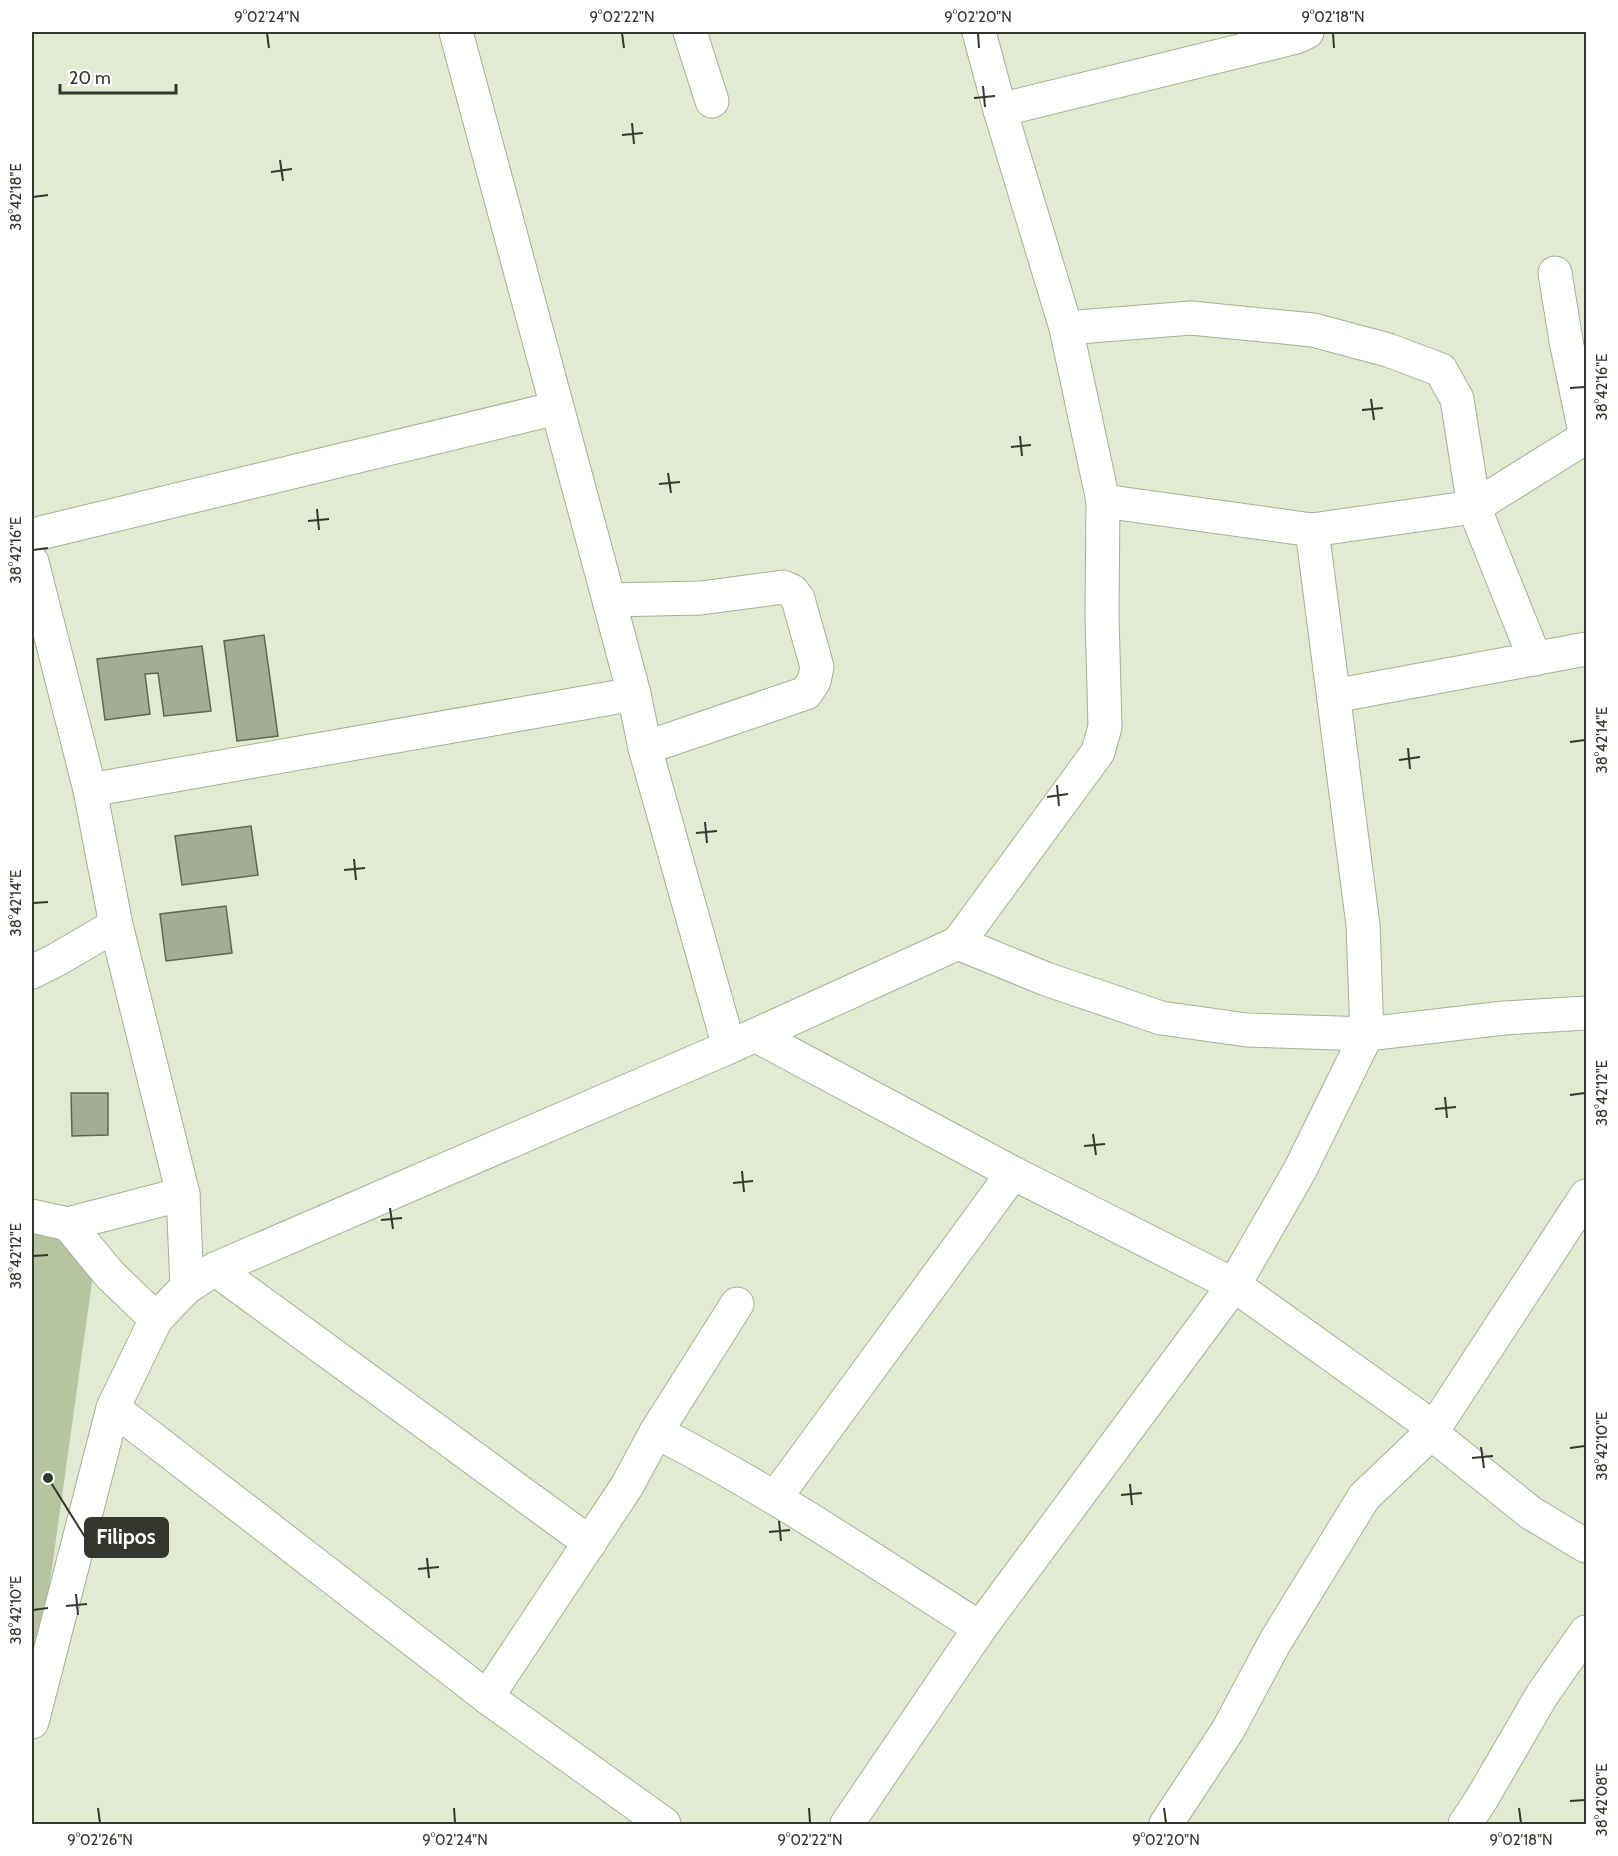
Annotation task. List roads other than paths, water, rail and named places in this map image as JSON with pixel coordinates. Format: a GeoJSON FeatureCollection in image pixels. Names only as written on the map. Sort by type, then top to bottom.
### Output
{"type":"FeatureCollection","features":[{"type":"Feature","properties":{"kind":"street"},"geometry":{"type":"LineString","coordinates":[[456,32],[634,694],[645,748],[743,1041],[1013,1173],[1234,1285],[1420,1418],[1431,1432],[1532,1513],[1587,1546]]}},
{"type":"Feature","properties":{"kind":"street"},"geometry":{"type":"LineString","coordinates":[[690,32],[711,101]]}},
{"type":"Feature","properties":{"kind":"street"},"geometry":{"type":"LineString","coordinates":[[32,1722],[113,1408],[156,1319],[187,1287],[215,1269],[743,1041],[958,943],[1098,752],[1105,727],[1102,615],[1103,501],[1066,328],[1000,110],[979,32]]}},
{"type":"Feature","properties":{"kind":"street"},"geometry":{"type":"LineString","coordinates":[[1000,110],[1296,37],[1306,32]]}},
{"type":"Feature","properties":{"kind":"street"},"geometry":{"type":"LineString","coordinates":[[1103,501],[1312,530],[1474,507],[1587,437],[1566,341],[1555,273]]}},
{"type":"Feature","properties":{"kind":"street"},"geometry":{"type":"LineString","coordinates":[[1066,328],[1191,318],[1313,330],[1388,350],[1441,370],[1457,399],[1474,507],[1535,659]]}},
{"type":"Feature","properties":{"kind":"street"},"geometry":{"type":"LineString","coordinates":[[32,535],[557,408]]}},
{"type":"Feature","properties":{"kind":"street"},"geometry":{"type":"LineString","coordinates":[[847,1824],[980,1628],[1234,1285],[1300,1170],[1367,1034],[1363,925],[1312,530]]}},
{"type":"Feature","properties":{"kind":"street"},"geometry":{"type":"LineString","coordinates":[[32,562],[90,790],[116,925],[183,1194],[187,1287]]}},
{"type":"Feature","properties":{"kind":"street"},"geometry":{"type":"LineString","coordinates":[[609,600],[701,598],[783,587],[792,591],[798,599],[816,668],[814,681],[806,693],[645,748]]}},
{"type":"Feature","properties":{"kind":"street"},"geometry":{"type":"LineString","coordinates":[[1334,696],[1587,649]]}},
{"type":"Feature","properties":{"kind":"street"},"geometry":{"type":"LineString","coordinates":[[90,790],[634,694]]}},
{"type":"Feature","properties":{"kind":"street"},"geometry":{"type":"LineString","coordinates":[[32,972],[116,925]]}},
{"type":"Feature","properties":{"kind":"street"},"geometry":{"type":"LineString","coordinates":[[958,943],[1046,979],[1161,1018],[1247,1030],[1367,1034],[1504,1018],[1587,1013]]}},
{"type":"Feature","properties":{"kind":"street"},"geometry":{"type":"LineString","coordinates":[[775,1498],[1013,1173]]}},
{"type":"Feature","properties":{"kind":"street"},"geometry":{"type":"LineString","coordinates":[[32,1216],[68,1224],[183,1194]]}},
{"type":"Feature","properties":{"kind":"street"},"geometry":{"type":"LineString","coordinates":[[1166,1824],[1228,1731],[1275,1642],[1364,1497],[1431,1432],[1587,1196]]}},
{"type":"Feature","properties":{"kind":"street"},"geometry":{"type":"LineString","coordinates":[[68,1224],[110,1275],[156,1319]]}},
{"type":"Feature","properties":{"kind":"street"},"geometry":{"type":"LineString","coordinates":[[215,1269],[590,1543]]}},
{"type":"Feature","properties":{"kind":"street"},"geometry":{"type":"LineString","coordinates":[[487,1697],[627,1486],[656,1432],[737,1304]]}},
{"type":"Feature","properties":{"kind":"street"},"geometry":{"type":"LineString","coordinates":[[113,1408],[487,1697],[664,1824]]}},
{"type":"Feature","properties":{"kind":"street"},"geometry":{"type":"LineString","coordinates":[[656,1432],[702,1455],[775,1498],[980,1628]]}},
{"type":"Feature","properties":{"kind":"street"},"geometry":{"type":"LineString","coordinates":[[1465,1824],[1542,1695],[1587,1632]]}},
{"type":"Feature","properties":{"kind":"place","name":"Filipos"},"geometry":{"type":"Point","coordinates":[48,1478]}}]}
